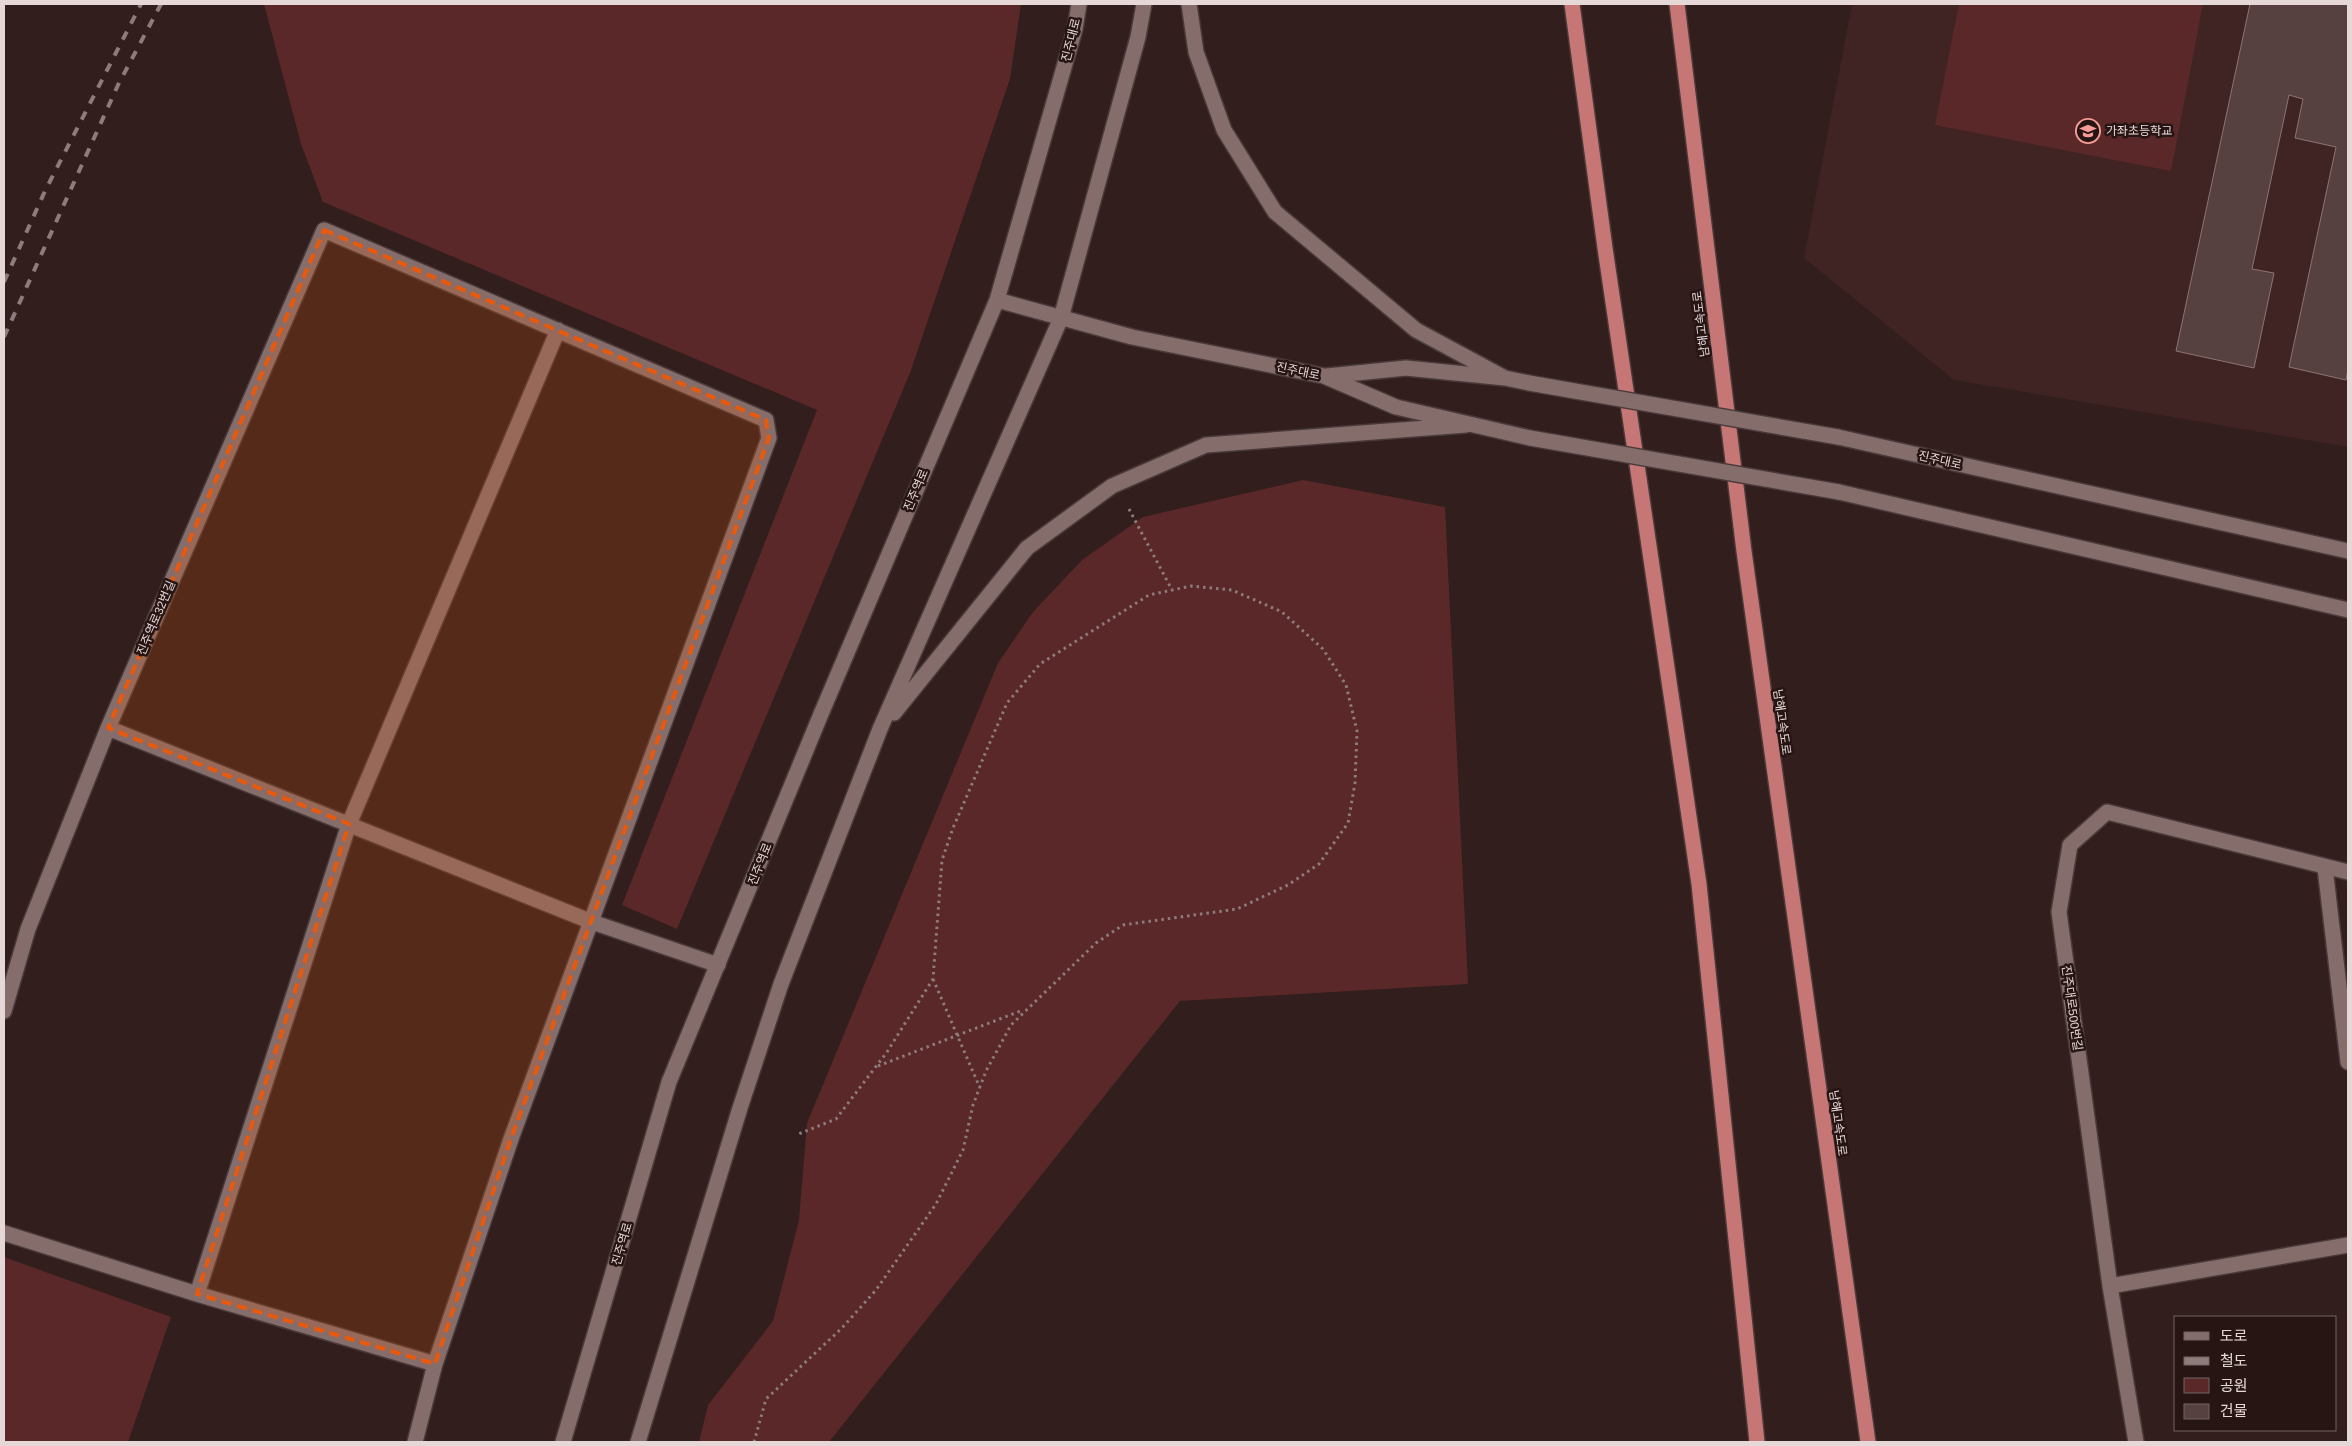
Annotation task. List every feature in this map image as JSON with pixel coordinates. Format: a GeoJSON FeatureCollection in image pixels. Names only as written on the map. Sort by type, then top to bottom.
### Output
{"type":"FeatureCollection","features":[{"type":"Feature","properties":{"kind":"highway"},"geometry":{"type":"LineString","coordinates":[[1572,4],[1604,248],[1699,884],[1757,1442]]}},
{"type":"Feature","properties":{"kind":"highway","name":"남해고속도로"},"geometry":{"type":"LineString","coordinates":[[1677,4],[1744,551],[1868,1442]]}},
{"type":"Feature","properties":{"kind":"street","name":"진주대로"},"geometry":{"type":"LineString","coordinates":[[1079,4],[1075,29],[997,300],[1132,337],[1324,376],[1396,407],[1466,425],[1839,492],[2348,610]]}},
{"type":"Feature","properties":{"kind":"street"},"geometry":{"type":"LineString","coordinates":[[638,1442],[740,1108],[781,984],[880,729],[1061,318],[1138,37],[1144,4]]}},
{"type":"Feature","properties":{"kind":"street"},"geometry":{"type":"LineString","coordinates":[[1189,4],[1196,52],[1224,130],[1276,212],[1416,330],[1506,378]]}},
{"type":"Feature","properties":{"kind":"street","name":"진주역로32번길"},"geometry":{"type":"LineString","coordinates":[[4,1011],[28,929],[108,728],[324,230],[558,330]]}},
{"type":"Feature","properties":{"kind":"street","name":"진주역로"},"geometry":{"type":"LineString","coordinates":[[563,1442],[669,1082],[825,705],[997,300]]}},
{"type":"Feature","properties":{"kind":"street"},"geometry":{"type":"LineString","coordinates":[[197,1294],[349,824],[558,330],[766,420],[770,438],[511,1139],[435,1364],[415,1442]]}},
{"type":"Feature","properties":{"kind":"street"},"geometry":{"type":"LineString","coordinates":[[1324,376],[1406,368],[1506,378]]}},
{"type":"Feature","properties":{"kind":"street","name":"진주대로"},"geometry":{"type":"LineString","coordinates":[[1506,378],[1838,437],[2348,551]]}},
{"type":"Feature","properties":{"kind":"street"},"geometry":{"type":"LineString","coordinates":[[880,729],[1027,548],[1112,486],[1206,445],[1466,425]]}},
{"type":"Feature","properties":{"kind":"street"},"geometry":{"type":"LineString","coordinates":[[108,728],[592,922],[718,965]]}},
{"type":"Feature","properties":{"kind":"street","name":"진주대로500번길"},"geometry":{"type":"LineString","coordinates":[[2136,1442],[2110,1286],[2059,912],[2070,845],[2107,812],[2325,868],[2348,872]]}},
{"type":"Feature","properties":{"kind":"street"},"geometry":{"type":"LineString","coordinates":[[2325,868],[2348,1062]]}},
{"type":"Feature","properties":{"kind":"street"},"geometry":{"type":"LineString","coordinates":[[4,1233],[197,1294],[435,1364]]}},
{"type":"Feature","properties":{"kind":"street"},"geometry":{"type":"LineString","coordinates":[[2110,1286],[2348,1245]]}},
{"type":"Feature","properties":{"kind":"path"},"geometry":{"type":"LineString","coordinates":[[1127,506],[1172,590]]}},
{"type":"Feature","properties":{"kind":"path"},"geometry":{"type":"LineString","coordinates":[[754,1442],[766,1399],[842,1328],[876,1290],[936,1204],[963,1150],[973,1105],[980,1088],[986,1071],[1011,1025],[1026,1009],[1096,943],[1123,926],[1237,909],[1288,885],[1319,864],[1348,823],[1355,782],[1357,731],[1346,685],[1323,649],[1282,612],[1232,590],[1191,586],[1149,595],[1040,664],[1007,703],[953,828],[942,860],[933,979],[980,1088]]}},
{"type":"Feature","properties":{"kind":"path"},"geometry":{"type":"LineString","coordinates":[[796,1136],[836,1119],[876,1067],[933,979]]}},
{"type":"Feature","properties":{"kind":"path"},"geometry":{"type":"LineString","coordinates":[[876,1067],[1026,1009]]}},
{"type":"Feature","properties":{"kind":"highlighted area"},"geometry":{"type":"Polygon","coordinates":[[[324,230],[766,420],[769,438],[511,1139],[435,1364],[197,1294],[349,824],[108,728],[324,230]]]}},
{"type":"Feature","properties":{"kind":"shaded area","name":"가좌초등학교"},"geometry":{"type":"Polygon","coordinates":[[[1852,4],[2348,4],[2348,447],[1954,380],[1804,258],[1852,4]]]}},
{"type":"Feature","properties":{"kind":"green space"},"geometry":{"type":"Polygon","coordinates":[[[264,4],[1021,4],[1010,79],[910,373],[677,929],[622,905],[817,410],[323,202],[301,144],[264,4]]]}},
{"type":"Feature","properties":{"kind":"green space"},"geometry":{"type":"Polygon","coordinates":[[[1959,4],[2203,4],[2171,171],[1935,125],[1959,4]]]}},
{"type":"Feature","properties":{"kind":"green space"},"geometry":{"type":"Polygon","coordinates":[[[1303,480],[1445,507],[1468,984],[1180,1001],[829,1442],[699,1442],[708,1405],[773,1321],[799,1220],[807,1123],[998,663],[1033,612],[1082,560],[1143,517],[1303,480]]]}},
{"type":"Feature","properties":{"kind":"green space"},"geometry":{"type":"Polygon","coordinates":[[[4,1257],[171,1317],[128,1442],[4,1442],[4,1257]]]}},
{"type":"Feature","properties":{"kind":"building"},"geometry":{"type":"Polygon","coordinates":[[[2250,4],[2348,4],[2348,369],[2346,380],[2289,367],[2336,147],[2295,138],[2303,99],[2289,95],[2252,269],[2274,273],[2254,368],[2176,351],[2250,4]]]}},
{"type":"Feature","properties":{"kind":"railway"},"geometry":{"type":"LineString","coordinates":[[4,282],[45,191],[141,4]]}},
{"type":"Feature","properties":{"kind":"railway"},"geometry":{"type":"LineString","coordinates":[[4,337],[118,85],[161,4]]}},
{"type":"Feature","properties":{"kind":"place","name":"가좌초등학교"},"geometry":{"type":"Point","coordinates":[2088,131]}}]}
